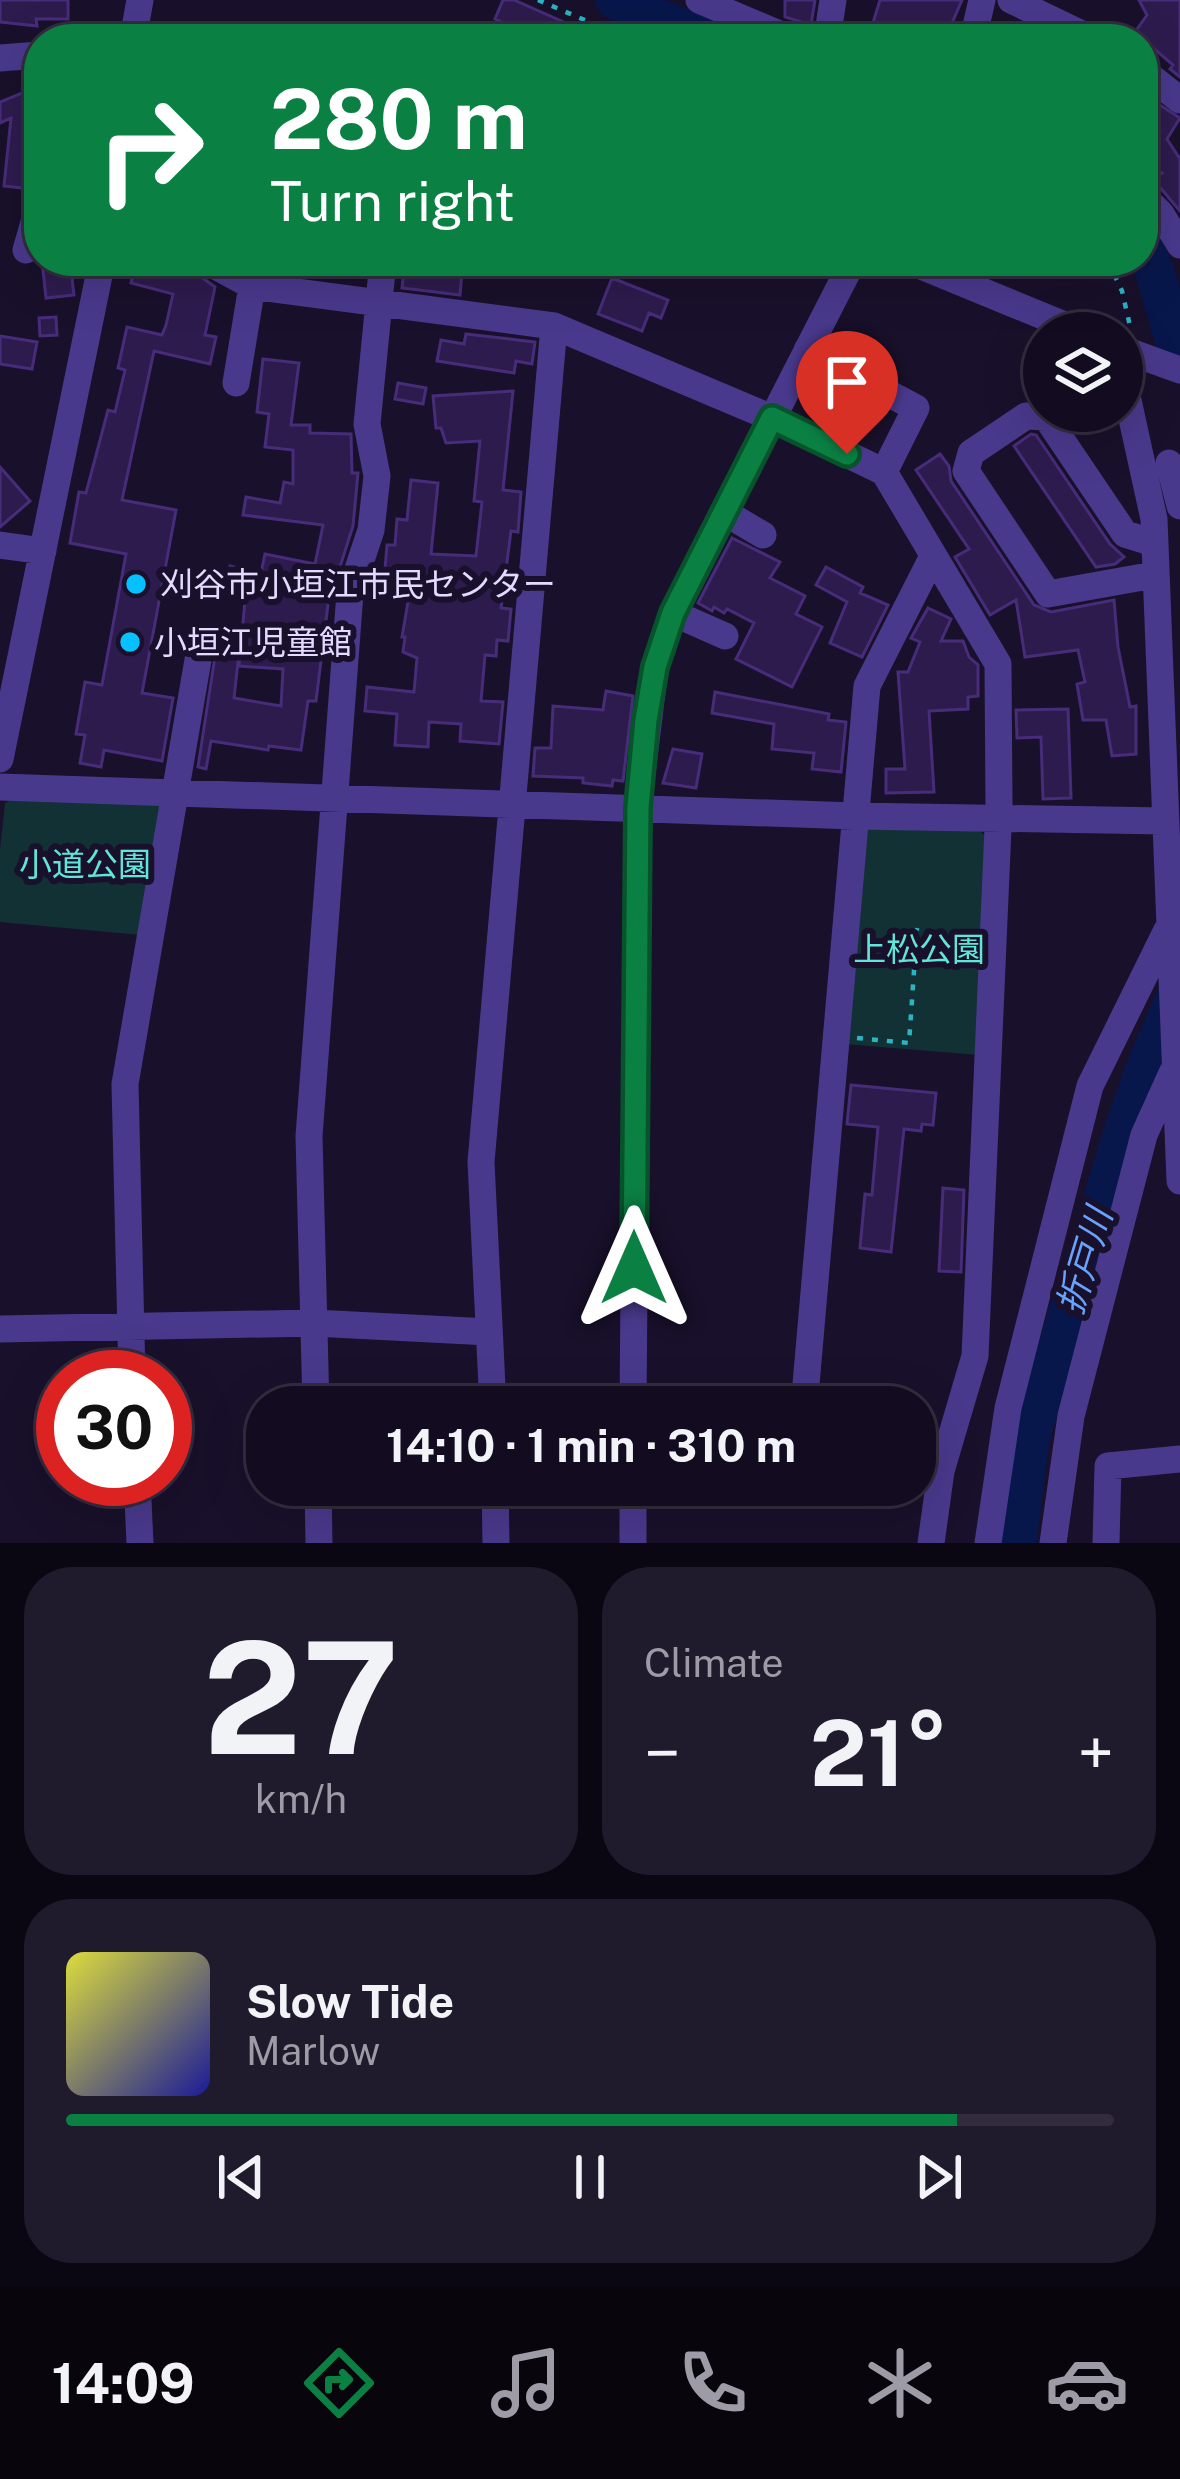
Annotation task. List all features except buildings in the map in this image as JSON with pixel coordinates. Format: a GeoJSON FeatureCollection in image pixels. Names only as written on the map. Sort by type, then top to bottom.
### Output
{"type":"FeatureCollection","features":[{"type":"Feature","properties":{"kind":"street"},"geometry":{"type":"LineString","coordinates":[[699,0],[755,24]]}},
{"type":"Feature","properties":{"kind":"street"},"geometry":{"type":"LineString","coordinates":[[1011,0],[1061,24]]}},
{"type":"Feature","properties":{"kind":"street"},"geometry":{"type":"LineString","coordinates":[[1158,210],[1180,245]]}},
{"type":"Feature","properties":{"kind":"street"},"geometry":{"type":"LineString","coordinates":[[0,759],[4,709],[44,551],[99,276]]}},
{"type":"Feature","properties":{"kind":"street"},"geometry":{"type":"LineString","coordinates":[[233,276],[251,286],[554,326],[772,418],[884,472],[998,664],[998,818],[975,1356],[936,1451]]}},
{"type":"Feature","properties":{"kind":"street"},"geometry":{"type":"LineString","coordinates":[[316,1386],[309,1136],[350,593],[371,530],[377,476],[367,424],[382,276]]}},
{"type":"Feature","properties":{"kind":"street"},"geometry":{"type":"LineString","coordinates":[[633,1386],[638,807],[655,667],[673,613],[845,276]]}},
{"type":"Feature","properties":{"kind":"street"},"geometry":{"type":"LineString","coordinates":[[946,276],[1033,312]]}},
{"type":"Feature","properties":{"kind":"street"},"geometry":{"type":"LineString","coordinates":[[236,383],[251,286]]}},
{"type":"Feature","properties":{"kind":"street"},"geometry":{"type":"LineString","coordinates":[[492,1386],[482,1162],[554,326]]}},
{"type":"Feature","properties":{"kind":"street"},"geometry":{"type":"LineString","coordinates":[[807,350],[916,408],[884,472]]}},
{"type":"Feature","properties":{"kind":"street"},"geometry":{"type":"LineString","coordinates":[[1143,361],[1180,370]]}},
{"type":"Feature","properties":{"kind":"street"},"geometry":{"type":"LineString","coordinates":[[1154,543],[1124,534],[1046,417],[1026,416],[971,453],[966,471],[1048,594],[1154,575]]}},
{"type":"Feature","properties":{"kind":"street"},"geometry":{"type":"LineString","coordinates":[[1141,432],[1154,519],[1165,821],[1174,920],[1180,1180]]}},
{"type":"Feature","properties":{"kind":"street"},"geometry":{"type":"LineString","coordinates":[[1169,463],[1180,506]]}},
{"type":"Feature","properties":{"kind":"street"},"geometry":{"type":"LineString","coordinates":[[724,512],[763,535]]}},
{"type":"Feature","properties":{"kind":"street"},"geometry":{"type":"LineString","coordinates":[[0,545],[44,551]]}},
{"type":"Feature","properties":{"kind":"street"},"geometry":{"type":"LineString","coordinates":[[807,1386],[866,686],[933,556]]}},
{"type":"Feature","properties":{"kind":"street"},"geometry":{"type":"LineString","coordinates":[[673,613],[725,636]]}},
{"type":"Feature","properties":{"kind":"street"},"geometry":{"type":"LineString","coordinates":[[131,1350],[124,1084],[199,654]]}},
{"type":"Feature","properties":{"kind":"street"},"geometry":{"type":"LineString","coordinates":[[0,787],[855,816],[1165,821]]}},
{"type":"Feature","properties":{"kind":"street"},"geometry":{"type":"LineString","coordinates":[[988,1543],[1008,1408],[1090,1086],[1174,920]]}},
{"type":"Feature","properties":{"kind":"street"},"geometry":{"type":"LineString","coordinates":[[1052,1543],[1071,1416],[1144,1135],[1177,1063]]}},
{"type":"Feature","properties":{"kind":"street"},"geometry":{"type":"LineString","coordinates":[[0,1329],[314,1323],[489,1332]]}},
{"type":"Feature","properties":{"kind":"street"},"geometry":{"type":"LineString","coordinates":[[1106,1543],[1108,1466],[1180,1459]]}},
{"type":"Feature","properties":{"kind":"street"},"geometry":{"type":"LineString","coordinates":[[138,1506],[140,1543]]}},
{"type":"Feature","properties":{"kind":"street"},"geometry":{"type":"LineString","coordinates":[[318,1506],[319,1543]]}},
{"type":"Feature","properties":{"kind":"street"},"geometry":{"type":"LineString","coordinates":[[495,1506],[496,1543]]}},
{"type":"Feature","properties":{"kind":"street"},"geometry":{"type":"LineString","coordinates":[[633,1506],[633,1543]]}},
{"type":"Feature","properties":{"kind":"street"},"geometry":{"type":"LineString","coordinates":[[930,1506],[932,1543]]}},
{"type":"Feature","properties":{"kind":"path"},"geometry":{"type":"LineString","coordinates":[[538,0],[594,24]]}},
{"type":"Feature","properties":{"kind":"path"},"geometry":{"type":"LineString","coordinates":[[1114,276],[1124,312]]}},
{"type":"Feature","properties":{"kind":"path"},"geometry":{"type":"LineString","coordinates":[[836,1036],[909,1043],[917,928]]}},
{"type":"Feature","properties":{"kind":"green space","name":"小道公園"},"geometry":{"type":"Polygon","coordinates":[[[16,797],[158,801],[163,810],[141,935],[0,922],[5,803],[16,797]]]}},
{"type":"Feature","properties":{"kind":"green space","name":"上松公園"},"geometry":{"type":"Polygon","coordinates":[[[873,825],[979,830],[990,840],[979,1055],[844,1044],[864,835],[873,825]]]}},
{"type":"Feature","properties":{"kind":"waterway"},"geometry":{"type":"LineString","coordinates":[[615,0],[673,24]]}},
{"type":"Feature","properties":{"kind":"waterway"},"geometry":{"type":"LineString","coordinates":[[1156,276],[1180,360]]}},
{"type":"Feature","properties":{"kind":"waterway","name":"折戸川"},"geometry":{"type":"LineString","coordinates":[[1017,1543],[1030,1438],[1122,1135],[1180,987]]}},
{"type":"Feature","properties":{"kind":"place","name":"刈谷市小垣江市民センター"},"geometry":{"type":"Point","coordinates":[136,584]}},
{"type":"Feature","properties":{"kind":"place","name":"小垣江児童館"},"geometry":{"type":"Point","coordinates":[130,642]}},
{"type":"Feature","properties":{"kind":"route"},"geometry":{"type":"LineString","coordinates":[[634,1268],[638,807],[655,667],[673,613],[772,418],[847,454]]}}]}
